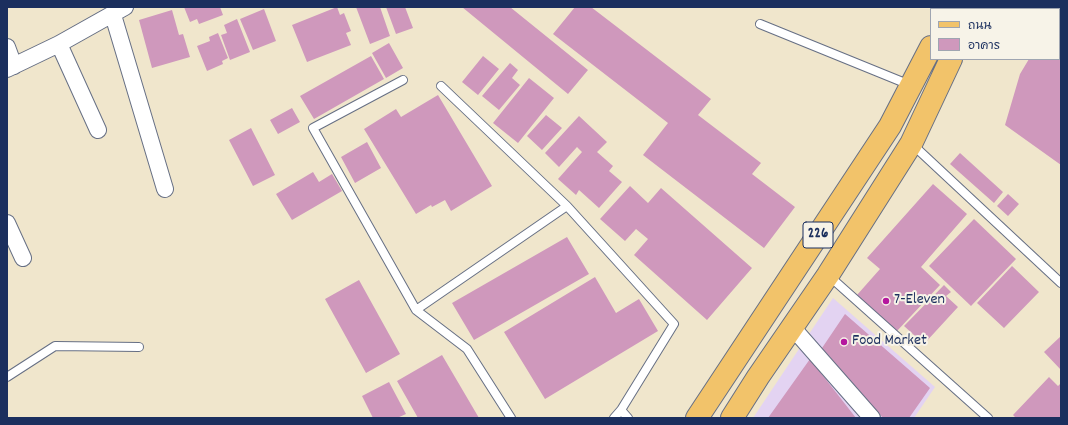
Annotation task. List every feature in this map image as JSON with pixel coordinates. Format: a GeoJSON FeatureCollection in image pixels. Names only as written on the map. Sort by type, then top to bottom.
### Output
{"type":"FeatureCollection","features":[{"type":"Feature","properties":{"kind":"main road","name":"226"},"geometry":{"type":"LineString","coordinates":[[696,418],[890,126],[930,49]]}},
{"type":"Feature","properties":{"kind":"main road","name":"226"},"geometry":{"type":"LineString","coordinates":[[732,418],[828,274],[911,144],[952,60]]}},
{"type":"Feature","properties":{"kind":"street"},"geometry":{"type":"LineString","coordinates":[[7,47],[10,67],[59,44],[119,11],[165,189]]}},
{"type":"Feature","properties":{"kind":"street"},"geometry":{"type":"LineString","coordinates":[[59,44],[98,130]]}},
{"type":"Feature","properties":{"kind":"street"},"geometry":{"type":"LineString","coordinates":[[7,223],[23,258]]}},
{"type":"Feature","properties":{"kind":"street"},"geometry":{"type":"LineString","coordinates":[[792,328],[872,418]]}},
{"type":"Feature","properties":{"kind":"lane"},"geometry":{"type":"LineString","coordinates":[[760,24],[911,85]]}},
{"type":"Feature","properties":{"kind":"lane"},"geometry":{"type":"LineString","coordinates":[[403,80],[313,128],[416,310],[467,349],[511,418]]}},
{"type":"Feature","properties":{"kind":"lane"},"geometry":{"type":"LineString","coordinates":[[441,86],[567,206],[674,324],[621,410],[614,418]]}},
{"type":"Feature","properties":{"kind":"lane"},"geometry":{"type":"LineString","coordinates":[[911,144],[1061,283]]}},
{"type":"Feature","properties":{"kind":"lane"},"geometry":{"type":"LineString","coordinates":[[416,310],[567,206]]}},
{"type":"Feature","properties":{"kind":"lane"},"geometry":{"type":"LineString","coordinates":[[828,274],[988,418]]}},
{"type":"Feature","properties":{"kind":"lane"},"geometry":{"type":"LineString","coordinates":[[7,377],[55,346],[139,347]]}},
{"type":"Feature","properties":{"kind":"lane"},"geometry":{"type":"LineString","coordinates":[[621,410],[628,418]]}},
{"type":"Feature","properties":{"kind":"shaded area","name":"Food Market"},"geometry":{"type":"Polygon","coordinates":[[[833,298],[935,387],[914,418],[753,418],[833,298]]]}},
{"type":"Feature","properties":{"kind":"building"},"geometry":{"type":"Polygon","coordinates":[[[184,7],[220,7],[223,15],[199,24],[197,19],[190,22],[184,7]]]}},
{"type":"Feature","properties":{"kind":"building"},"geometry":{"type":"Polygon","coordinates":[[[337,7],[340,15],[344,13],[351,31],[346,33],[351,45],[307,62],[292,25],[337,7]]]}},
{"type":"Feature","properties":{"kind":"building"},"geometry":{"type":"Polygon","coordinates":[[[356,7],[380,7],[390,36],[370,44],[356,7]]]}},
{"type":"Feature","properties":{"kind":"building"},"geometry":{"type":"Polygon","coordinates":[[[386,7],[405,7],[413,28],[396,34],[386,7]]]}},
{"type":"Feature","properties":{"kind":"building"},"geometry":{"type":"Polygon","coordinates":[[[462,7],[510,7],[588,70],[568,94],[462,7]]]}},
{"type":"Feature","properties":{"kind":"building"},"geometry":{"type":"Polygon","coordinates":[[[575,7],[591,7],[711,99],[698,115],[761,163],[752,174],[795,207],[764,248],[643,155],[668,123],[553,34],[575,7]]]}},
{"type":"Feature","properties":{"kind":"building"},"geometry":{"type":"Polygon","coordinates":[[[264,9],[276,41],[253,50],[240,19],[264,9]]]}},
{"type":"Feature","properties":{"kind":"building"},"geometry":{"type":"Polygon","coordinates":[[[172,10],[179,35],[183,34],[190,57],[152,68],[139,20],[172,10]]]}},
{"type":"Feature","properties":{"kind":"building"},"geometry":{"type":"Polygon","coordinates":[[[1060,15],[1061,165],[1005,125],[1020,74],[1028,60],[1060,60],[1060,15]]]}},
{"type":"Feature","properties":{"kind":"building"},"geometry":{"type":"Polygon","coordinates":[[[237,19],[250,52],[230,60],[221,35],[227,33],[224,25],[237,19]]]}},
{"type":"Feature","properties":{"kind":"building"},"geometry":{"type":"Polygon","coordinates":[[[218,33],[228,58],[222,61],[223,64],[207,71],[197,46],[210,41],[209,37],[218,33]]]}},
{"type":"Feature","properties":{"kind":"building"},"geometry":{"type":"Polygon","coordinates":[[[389,43],[403,68],[386,78],[372,53],[389,43]]]}},
{"type":"Feature","properties":{"kind":"building"},"geometry":{"type":"Polygon","coordinates":[[[371,56],[384,79],[314,119],[300,96],[371,56]]]}},
{"type":"Feature","properties":{"kind":"building"},"geometry":{"type":"Polygon","coordinates":[[[483,56],[499,69],[478,95],[462,82],[483,56]]]}},
{"type":"Feature","properties":{"kind":"building"},"geometry":{"type":"Polygon","coordinates":[[[510,63],[518,70],[512,78],[520,85],[499,110],[482,96],[510,63]]]}},
{"type":"Feature","properties":{"kind":"building"},"geometry":{"type":"Polygon","coordinates":[[[529,78],[554,98],[518,143],[493,123],[529,78]]]}},
{"type":"Feature","properties":{"kind":"building"},"geometry":{"type":"Polygon","coordinates":[[[438,95],[492,186],[451,211],[445,200],[432,207],[431,205],[416,214],[364,129],[396,109],[401,117],[438,95]]]}},
{"type":"Feature","properties":{"kind":"building"},"geometry":{"type":"Polygon","coordinates":[[[292,108],[300,122],[278,134],[270,120],[292,108]]]}},
{"type":"Feature","properties":{"kind":"building"},"geometry":{"type":"Polygon","coordinates":[[[546,115],[562,128],[542,150],[527,136],[546,115]]]}},
{"type":"Feature","properties":{"kind":"building"},"geometry":{"type":"Polygon","coordinates":[[[579,116],[607,142],[597,152],[613,166],[609,171],[622,182],[599,208],[579,190],[576,195],[558,179],[582,152],[577,147],[559,167],[545,153],[579,116]]]}},
{"type":"Feature","properties":{"kind":"building"},"geometry":{"type":"Polygon","coordinates":[[[251,128],[275,175],[253,186],[229,140],[251,128]]]}},
{"type":"Feature","properties":{"kind":"building"},"geometry":{"type":"Polygon","coordinates":[[[367,142],[381,168],[355,183],[341,157],[367,142]]]}},
{"type":"Feature","properties":{"kind":"building"},"geometry":{"type":"Polygon","coordinates":[[[960,153],[1003,192],[994,203],[950,164],[960,153]]]}},
{"type":"Feature","properties":{"kind":"building"},"geometry":{"type":"Polygon","coordinates":[[[313,172],[319,182],[332,174],[342,191],[292,220],[276,194],[313,172]]]}},
{"type":"Feature","properties":{"kind":"building"},"geometry":{"type":"Polygon","coordinates":[[[933,184],[967,214],[921,267],[940,285],[897,331],[857,295],[880,269],[867,258],[933,184]]]}},
{"type":"Feature","properties":{"kind":"building"},"geometry":{"type":"Polygon","coordinates":[[[630,186],[648,203],[661,188],[752,268],[707,320],[634,255],[648,239],[636,229],[625,241],[600,219],[630,186]]]}},
{"type":"Feature","properties":{"kind":"building"},"geometry":{"type":"Polygon","coordinates":[[[1008,194],[1019,204],[1008,216],[997,206],[1008,194]]]}},
{"type":"Feature","properties":{"kind":"building"},"geometry":{"type":"Polygon","coordinates":[[[974,219],[1016,259],[971,306],[929,266],[974,219]]]}},
{"type":"Feature","properties":{"kind":"building"},"geometry":{"type":"Polygon","coordinates":[[[567,237],[589,274],[474,340],[452,303],[567,237]]]}},
{"type":"Feature","properties":{"kind":"building"},"geometry":{"type":"Polygon","coordinates":[[[1012,266],[1039,292],[1004,328],[977,303],[1012,266]]]}},
{"type":"Feature","properties":{"kind":"building"},"geometry":{"type":"Polygon","coordinates":[[[595,277],[616,313],[639,299],[658,331],[545,399],[504,332],[595,277]]]}},
{"type":"Feature","properties":{"kind":"building"},"geometry":{"type":"Polygon","coordinates":[[[359,280],[400,354],[366,373],[325,299],[359,280]]]}},
{"type":"Feature","properties":{"kind":"building"},"geometry":{"type":"Polygon","coordinates":[[[944,285],[951,292],[946,296],[958,307],[924,344],[904,326],[944,285]]]}},
{"type":"Feature","properties":{"kind":"building"},"geometry":{"type":"Polygon","coordinates":[[[845,314],[930,388],[909,418],[883,418],[822,348],[845,314]]]}},
{"type":"Feature","properties":{"kind":"building"},"geometry":{"type":"Polygon","coordinates":[[[1061,336],[1061,370],[1044,352],[1061,336]]]}},
{"type":"Feature","properties":{"kind":"building"},"geometry":{"type":"Polygon","coordinates":[[[442,355],[479,418],[418,418],[397,381],[442,355]]]}},
{"type":"Feature","properties":{"kind":"building"},"geometry":{"type":"Polygon","coordinates":[[[810,359],[856,418],[768,418],[810,359]]]}},
{"type":"Feature","properties":{"kind":"building"},"geometry":{"type":"Polygon","coordinates":[[[1049,377],[1058,386],[1061,383],[1061,418],[1016,418],[1013,415],[1049,377]]]}},
{"type":"Feature","properties":{"kind":"building"},"geometry":{"type":"Polygon","coordinates":[[[389,382],[406,414],[397,418],[373,418],[362,396],[389,382]]]}},
{"type":"Feature","properties":{"kind":"place","name":"7-Eleven"},"geometry":{"type":"Point","coordinates":[886,301]}},
{"type":"Feature","properties":{"kind":"place","name":"Food Market"},"geometry":{"type":"Point","coordinates":[844,342]}}]}
